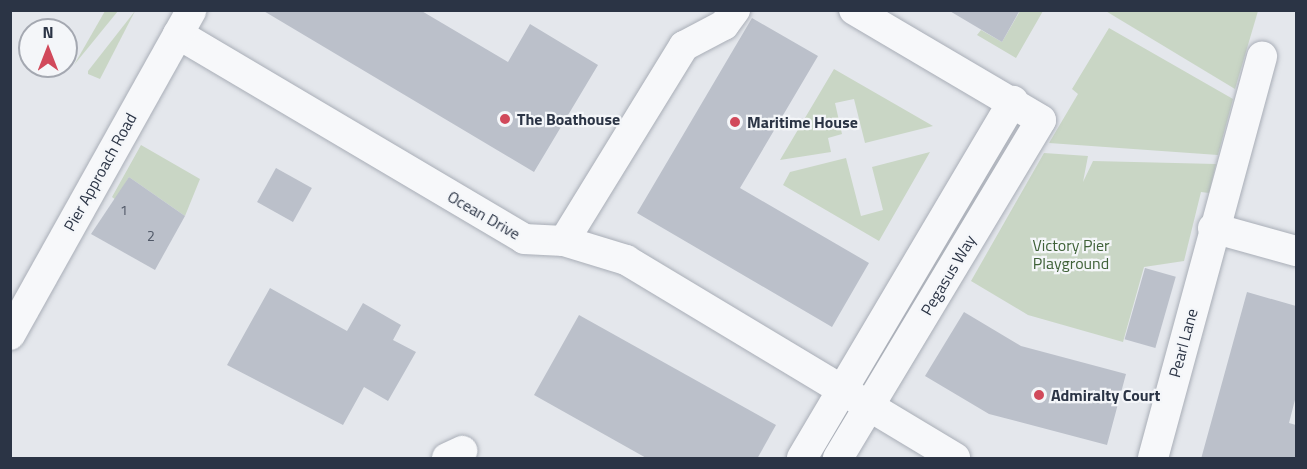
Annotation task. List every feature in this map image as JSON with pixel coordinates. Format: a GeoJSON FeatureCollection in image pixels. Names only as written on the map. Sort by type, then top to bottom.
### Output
{"type":"FeatureCollection","features":[{"type":"Feature","properties":{"kind":"street"},"geometry":{"type":"LineString","coordinates":[[564,241],[684,46],[724,25],[735,10]]}},
{"type":"Feature","properties":{"kind":"street","name":"Pegasus Way"},"geometry":{"type":"LineString","coordinates":[[838,459],[1041,120],[1013,101],[854,10]]}},
{"type":"Feature","properties":{"kind":"street","name":"Ocean Drive"},"geometry":{"type":"LineString","coordinates":[[185,22],[524,239],[564,241],[626,260],[955,459]]}},
{"type":"Feature","properties":{"kind":"street","name":"Pier Approach Road"},"geometry":{"type":"LineString","coordinates":[[10,335],[185,22]]}},
{"type":"Feature","properties":{"kind":"street","name":"Pearl Lane"},"geometry":{"type":"LineString","coordinates":[[1153,459],[1262,57]]}},
{"type":"Feature","properties":{"kind":"street","name":"Pegasus Way"},"geometry":{"type":"LineString","coordinates":[[802,459],[1013,101]]}},
{"type":"Feature","properties":{"kind":"street"},"geometry":{"type":"LineString","coordinates":[[1214,228],[1296,251]]}},
{"type":"Feature","properties":{"kind":"green space"},"geometry":{"type":"Polygon","coordinates":[[[1104,10],[1258,10],[1258,11],[1235,89],[1104,10]]]}},
{"type":"Feature","properties":{"kind":"green space"},"geometry":{"type":"Polygon","coordinates":[[[105,11],[118,11],[78,60],[105,11]]]}},
{"type":"Feature","properties":{"kind":"green space"},"geometry":{"type":"Polygon","coordinates":[[[135,11],[100,79],[88,74],[88,71],[135,11]]]}},
{"type":"Feature","properties":{"kind":"green space"},"geometry":{"type":"Polygon","coordinates":[[[1020,11],[1043,11],[1016,58],[977,35],[981,30],[1002,42],[1020,11]]]}},
{"type":"Feature","properties":{"kind":"green space"},"geometry":{"type":"Polygon","coordinates":[[[1109,28],[1233,99],[1218,155],[1049,143],[1078,94],[1072,89],[1109,28]]]}},
{"type":"Feature","properties":{"kind":"green space"},"geometry":{"type":"Polygon","coordinates":[[[834,69],[933,126],[865,143],[854,99],[835,103],[842,134],[828,138],[831,152],[780,160],[834,69]]]}},
{"type":"Feature","properties":{"kind":"green space"},"geometry":{"type":"Polygon","coordinates":[[[141,145],[200,179],[185,216],[129,177],[116,200],[112,197],[141,145]]]}},
{"type":"Feature","properties":{"kind":"green space"},"geometry":{"type":"Polygon","coordinates":[[[930,152],[879,241],[783,185],[790,172],[846,158],[861,216],[883,210],[872,167],[930,152]]]}},
{"type":"Feature","properties":{"kind":"green space","name":"Victory Pier Playground"},"geometry":{"type":"Polygon","coordinates":[[[1044,153],[1088,156],[1083,182],[1093,161],[1216,164],[1209,193],[1201,192],[1184,261],[1144,267],[1123,342],[1028,315],[971,281],[1044,153]]]}},
{"type":"Feature","properties":{"kind":"building","name":"The Boathouse"},"geometry":{"type":"Polygon","coordinates":[[[262,10],[420,10],[508,62],[530,24],[598,65],[534,172],[262,10]]]}},
{"type":"Feature","properties":{"kind":"building"},"geometry":{"type":"Polygon","coordinates":[[[948,10],[1020,10],[1002,42],[948,10]]]}},
{"type":"Feature","properties":{"kind":"building","name":"Maritime House"},"geometry":{"type":"Polygon","coordinates":[[[752,18],[818,56],[740,188],[869,263],[832,327],[637,213],[752,18]]]}},
{"type":"Feature","properties":{"kind":"building"},"geometry":{"type":"Polygon","coordinates":[[[276,168],[312,188],[293,222],[257,202],[276,168]]]}},
{"type":"Feature","properties":{"kind":"building"},"geometry":{"type":"Polygon","coordinates":[[[129,177],[185,216],[155,270],[91,234],[129,177]]]}},
{"type":"Feature","properties":{"kind":"building"},"geometry":{"type":"Polygon","coordinates":[[[1145,268],[1176,277],[1155,348],[1125,339],[1145,268]]]}},
{"type":"Feature","properties":{"kind":"building"},"geometry":{"type":"Polygon","coordinates":[[[270,288],[347,331],[363,303],[401,325],[393,340],[416,352],[388,401],[364,387],[343,425],[227,365],[270,288]]]}},
{"type":"Feature","properties":{"kind":"building"},"geometry":{"type":"Polygon","coordinates":[[[1247,292],[1296,306],[1296,396],[1289,423],[1296,425],[1296,459],[1201,459],[1247,292]]]}},
{"type":"Feature","properties":{"kind":"building","name":"Admiralty Court"},"geometry":{"type":"Polygon","coordinates":[[[964,312],[1021,346],[1126,374],[1107,445],[989,414],[925,376],[964,312]]]}},
{"type":"Feature","properties":{"kind":"building"},"geometry":{"type":"Polygon","coordinates":[[[579,315],[776,425],[757,459],[648,459],[534,395],[579,315]]]}},
{"type":"Feature","properties":{"kind":"place","name":"The Boathouse"},"geometry":{"type":"Point","coordinates":[505,119]}},
{"type":"Feature","properties":{"kind":"place","name":"Maritime House"},"geometry":{"type":"Point","coordinates":[735,122]}},
{"type":"Feature","properties":{"kind":"place","name":"Admiralty Court"},"geometry":{"type":"Point","coordinates":[1039,395]}}]}
